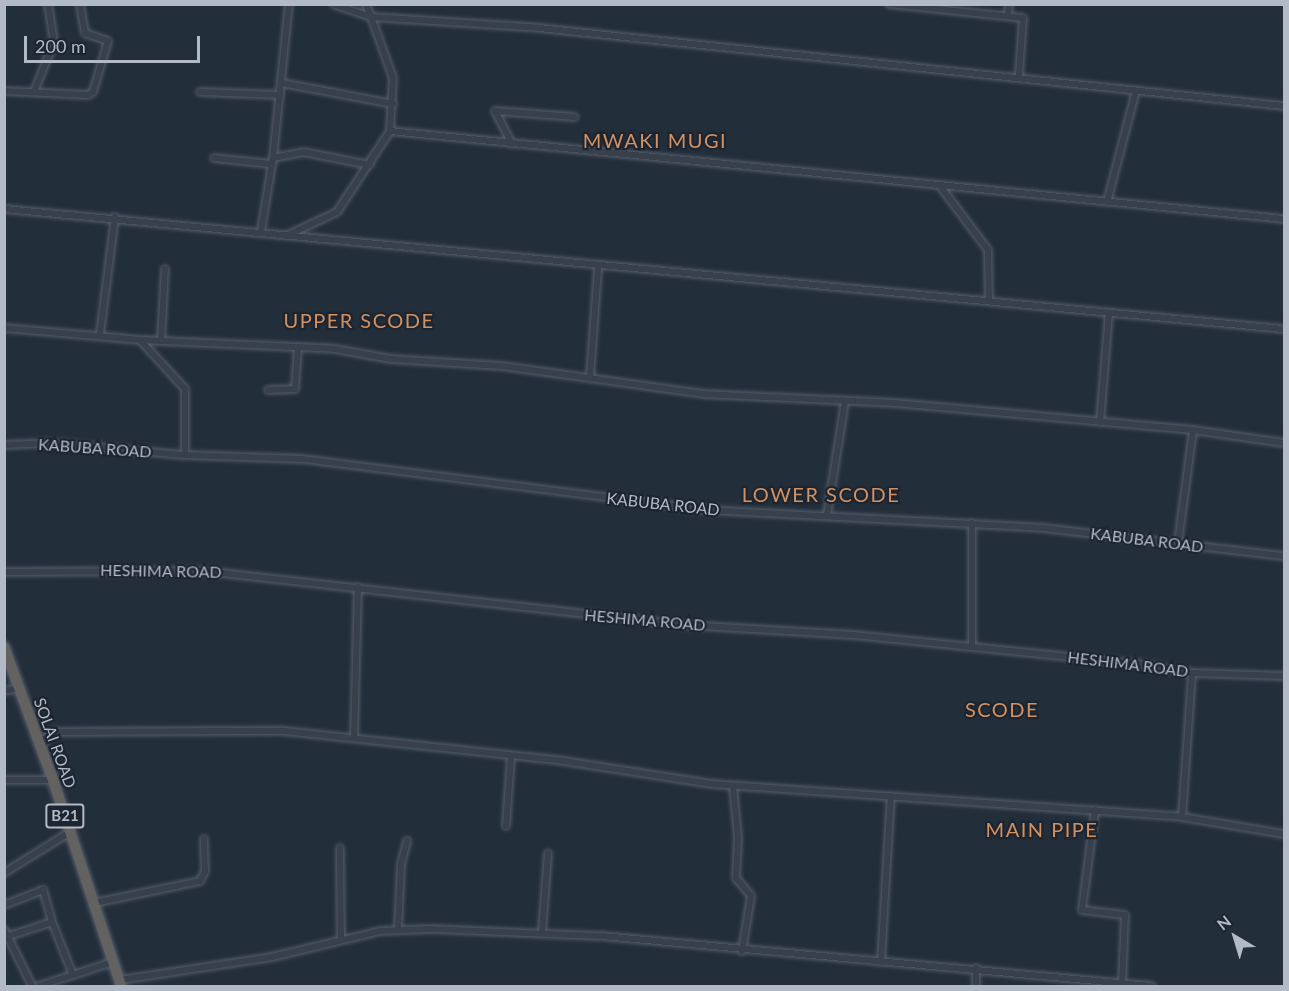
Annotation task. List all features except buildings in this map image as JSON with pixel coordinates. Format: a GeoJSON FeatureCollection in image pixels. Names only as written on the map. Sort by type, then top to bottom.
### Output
{"type":"FeatureCollection","features":[{"type":"Feature","properties":{"kind":"highway","name":"SOLAI ROAD"},"geometry":{"type":"LineString","coordinates":[[4,647],[7,662],[20,688],[53,780],[120,983]]}},
{"type":"Feature","properties":{"kind":"street"},"geometry":{"type":"LineString","coordinates":[[34,92],[54,42],[48,4]]}},
{"type":"Feature","properties":{"kind":"street"},"geometry":{"type":"LineString","coordinates":[[4,91],[88,95],[93,92],[108,42],[85,33],[80,4]]}},
{"type":"Feature","properties":{"kind":"street"},"geometry":{"type":"LineString","coordinates":[[261,231],[282,83],[289,4]]}},
{"type":"Feature","properties":{"kind":"street"},"geometry":{"type":"LineString","coordinates":[[334,4],[371,17],[462,20],[1019,75],[1136,91],[1284,106]]}},
{"type":"Feature","properties":{"kind":"street"},"geometry":{"type":"LineString","coordinates":[[286,236],[337,212],[390,131],[393,78],[366,4]]}},
{"type":"Feature","properties":{"kind":"street"},"geometry":{"type":"LineString","coordinates":[[889,4],[1023,18],[1026,22],[1019,75]]}},
{"type":"Feature","properties":{"kind":"street"},"geometry":{"type":"LineString","coordinates":[[1008,15],[1009,4]]}},
{"type":"Feature","properties":{"kind":"street"},"geometry":{"type":"LineString","coordinates":[[282,83],[393,104]]}},
{"type":"Feature","properties":{"kind":"street"},"geometry":{"type":"LineString","coordinates":[[1107,202],[1136,91]]}},
{"type":"Feature","properties":{"kind":"street"},"geometry":{"type":"LineString","coordinates":[[200,92],[280,95]]}},
{"type":"Feature","properties":{"kind":"street"},"geometry":{"type":"LineString","coordinates":[[512,144],[495,111],[575,117]]}},
{"type":"Feature","properties":{"kind":"street"},"geometry":{"type":"LineString","coordinates":[[390,131],[1284,219]]}},
{"type":"Feature","properties":{"kind":"street"},"geometry":{"type":"LineString","coordinates":[[214,158],[272,161],[303,152],[369,165]]}},
{"type":"Feature","properties":{"kind":"street"},"geometry":{"type":"LineString","coordinates":[[940,186],[988,250],[989,300]]}},
{"type":"Feature","properties":{"kind":"street"},"geometry":{"type":"LineString","coordinates":[[4,209],[115,217],[598,267],[989,300],[1284,330]]}},
{"type":"Feature","properties":{"kind":"street"},"geometry":{"type":"LineString","coordinates":[[100,334],[115,217]]}},
{"type":"Feature","properties":{"kind":"street"},"geometry":{"type":"LineString","coordinates":[[590,377],[598,267]]}},
{"type":"Feature","properties":{"kind":"street"},"geometry":{"type":"LineString","coordinates":[[161,340],[165,269]]}},
{"type":"Feature","properties":{"kind":"street"},"geometry":{"type":"LineString","coordinates":[[1100,422],[1109,312]]}},
{"type":"Feature","properties":{"kind":"street"},"geometry":{"type":"LineString","coordinates":[[4,328],[100,334],[140,340],[298,347],[590,377],[703,394],[845,401],[1100,422],[1193,430],[1284,443]]}},
{"type":"Feature","properties":{"kind":"street"},"geometry":{"type":"LineString","coordinates":[[140,340],[185,389],[185,455]]}},
{"type":"Feature","properties":{"kind":"street"},"geometry":{"type":"LineString","coordinates":[[268,390],[295,389],[298,347]]}},
{"type":"Feature","properties":{"kind":"street"},"geometry":{"type":"LineString","coordinates":[[827,515],[845,401]]}},
{"type":"Feature","properties":{"kind":"street"},"geometry":{"type":"LineString","coordinates":[[1178,543],[1193,430]]}},
{"type":"Feature","properties":{"kind":"street","name":"KABUBA ROAD"},"geometry":{"type":"LineString","coordinates":[[4,445],[52,443],[185,455],[321,460],[499,486],[705,510],[972,523],[1284,556]]}},
{"type":"Feature","properties":{"kind":"street"},"geometry":{"type":"LineString","coordinates":[[972,523],[972,646]]}},
{"type":"Feature","properties":{"kind":"street","name":"HESHIMA ROAD"},"geometry":{"type":"LineString","coordinates":[[4,572],[184,570],[358,586],[674,624],[972,646],[1192,673],[1284,676]]}},
{"type":"Feature","properties":{"kind":"street"},"geometry":{"type":"LineString","coordinates":[[354,738],[358,586]]}},
{"type":"Feature","properties":{"kind":"street"},"geometry":{"type":"LineString","coordinates":[[1182,817],[1192,673]]}},
{"type":"Feature","properties":{"kind":"street"},"geometry":{"type":"LineString","coordinates":[[4,692],[20,688]]}},
{"type":"Feature","properties":{"kind":"street"},"geometry":{"type":"LineString","coordinates":[[42,749],[44,739],[55,732],[216,729],[354,738],[732,786],[1182,817],[1284,834]]}},
{"type":"Feature","properties":{"kind":"street"},"geometry":{"type":"LineString","coordinates":[[506,826],[511,757]]}},
{"type":"Feature","properties":{"kind":"street"},"geometry":{"type":"LineString","coordinates":[[4,780],[53,780]]}},
{"type":"Feature","properties":{"kind":"street"},"geometry":{"type":"LineString","coordinates":[[732,786],[738,838],[736,878],[751,896],[742,951]]}},
{"type":"Feature","properties":{"kind":"street"},"geometry":{"type":"LineString","coordinates":[[881,962],[891,796]]}},
{"type":"Feature","properties":{"kind":"street"},"geometry":{"type":"LineString","coordinates":[[1095,810],[1082,910],[1125,915],[1122,983]]}},
{"type":"Feature","properties":{"kind":"street"},"geometry":{"type":"LineString","coordinates":[[4,873],[70,832]]}},
{"type":"Feature","properties":{"kind":"street"},"geometry":{"type":"LineString","coordinates":[[94,903],[200,881],[204,871],[204,839]]}},
{"type":"Feature","properties":{"kind":"street"},"geometry":{"type":"LineString","coordinates":[[398,930],[401,864],[407,842]]}},
{"type":"Feature","properties":{"kind":"street"},"geometry":{"type":"LineString","coordinates":[[340,848],[341,938]]}},
{"type":"Feature","properties":{"kind":"street"},"geometry":{"type":"LineString","coordinates":[[542,933],[548,853]]}},
{"type":"Feature","properties":{"kind":"street"},"geometry":{"type":"LineString","coordinates":[[4,905],[44,890],[52,922],[73,975]]}},
{"type":"Feature","properties":{"kind":"street"},"geometry":{"type":"LineString","coordinates":[[4,947],[11,939],[52,922]]}},
{"type":"Feature","properties":{"kind":"street"},"geometry":{"type":"LineString","coordinates":[[4,929],[11,939],[32,987]]}},
{"type":"Feature","properties":{"kind":"street"},"geometry":{"type":"LineString","coordinates":[[120,983],[272,957],[341,938],[398,930],[542,933],[742,951],[976,968],[1152,987]]}},
{"type":"Feature","properties":{"kind":"street"},"geometry":{"type":"LineString","coordinates":[[39,987],[114,961]]}},
{"type":"Feature","properties":{"kind":"street"},"geometry":{"type":"LineString","coordinates":[[976,968],[976,987]]}},
{"type":"Feature","properties":{"kind":"district","name":"MWAKI MUGI"},"geometry":{"type":"Point","coordinates":[655,140]}},
{"type":"Feature","properties":{"kind":"district","name":"UPPER SCODE"},"geometry":{"type":"Point","coordinates":[359,320]}},
{"type":"Feature","properties":{"kind":"district","name":"LOWER SCODE"},"geometry":{"type":"Point","coordinates":[821,494]}},
{"type":"Feature","properties":{"kind":"district","name":"SCODE"},"geometry":{"type":"Point","coordinates":[1002,709]}},
{"type":"Feature","properties":{"kind":"district","name":"MAIN PIPE"},"geometry":{"type":"Point","coordinates":[1042,829]}}]}
